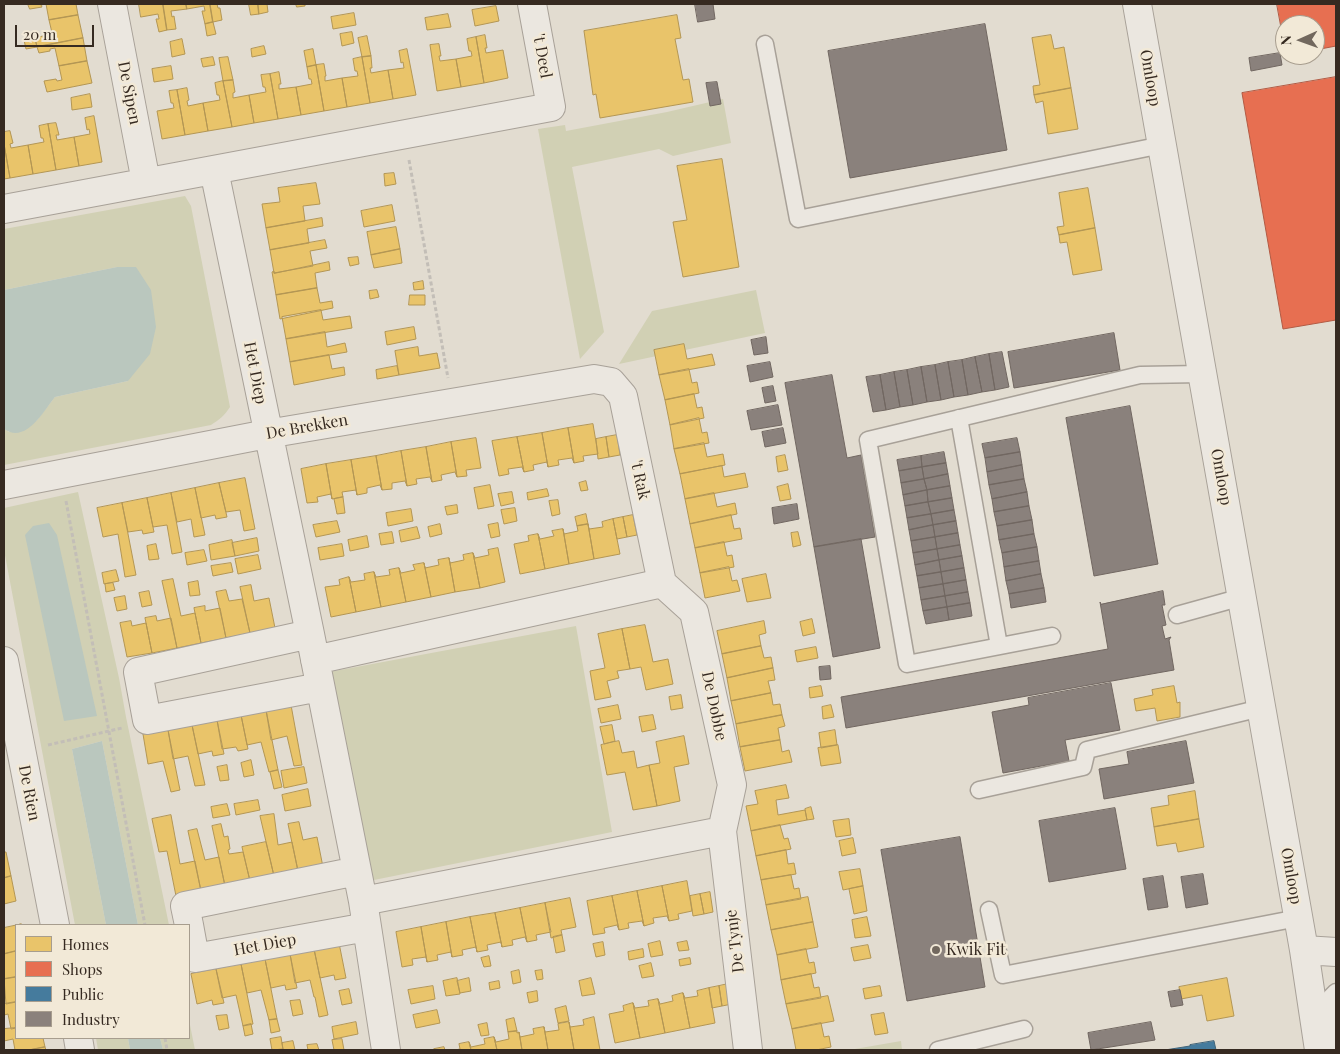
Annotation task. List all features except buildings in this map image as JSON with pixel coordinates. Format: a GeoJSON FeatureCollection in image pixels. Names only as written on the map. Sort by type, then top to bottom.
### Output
{"type":"FeatureCollection","features":[{"type":"Feature","properties":{"kind":"street","name":"De Sipen"},"geometry":{"type":"LineString","coordinates":[[112,4],[146,182]]}},
{"type":"Feature","properties":{"kind":"street","name":"'t Deel"},"geometry":{"type":"LineString","coordinates":[[404,135],[551,108],[532,4]]}},
{"type":"Feature","properties":{"kind":"street","name":"Omloop"},"geometry":{"type":"LineString","coordinates":[[1137,4],[1320,1050]]}},
{"type":"Feature","properties":{"kind":"street"},"geometry":{"type":"LineString","coordinates":[[4,209],[404,135]]}},
{"type":"Feature","properties":{"kind":"street","name":"Het Diep"},"geometry":{"type":"LineString","coordinates":[[214,170],[357,871],[386,1050]]}},
{"type":"Feature","properties":{"kind":"street","name":"De Brekken"},"geometry":{"type":"LineString","coordinates":[[4,485],[267,434],[594,379],[611,382]]}},
{"type":"Feature","properties":{"kind":"street","name":"'t Rak"},"geometry":{"type":"LineString","coordinates":[[611,382],[623,396],[662,583]]}},
{"type":"Feature","properties":{"kind":"street"},"geometry":{"type":"LineString","coordinates":[[315,660],[662,583]]}},
{"type":"Feature","properties":{"kind":"street","name":"De Dobbe"},"geometry":{"type":"LineString","coordinates":[[662,583],[694,612],[732,785],[722,831]]}},
{"type":"Feature","properties":{"kind":"street"},"geometry":{"type":"LineString","coordinates":[[310,634],[138,672],[147,720],[320,687]]}},
{"type":"Feature","properties":{"kind":"street","name":"De Rien"},"geometry":{"type":"LineString","coordinates":[[4,661],[10,724],[20,751],[55,924]]}},
{"type":"Feature","properties":{"kind":"street"},"geometry":{"type":"LineString","coordinates":[[365,914],[722,831]]}},
{"type":"Feature","properties":{"kind":"street","name":"De Tynje"},"geometry":{"type":"LineString","coordinates":[[722,831],[748,1050]]}},
{"type":"Feature","properties":{"kind":"street","name":"Het Diep"},"geometry":{"type":"LineString","coordinates":[[189,924],[185,906],[357,871]]}},
{"type":"Feature","properties":{"kind":"street","name":"Het Diep"},"geometry":{"type":"LineString","coordinates":[[190,930],[195,958],[365,914]]}},
{"type":"Feature","properties":{"kind":"street"},"geometry":{"type":"LineString","coordinates":[[1304,950],[1336,952]]}},
{"type":"Feature","properties":{"kind":"lane"},"geometry":{"type":"LineString","coordinates":[[765,44],[798,219],[1162,145]]}},
{"type":"Feature","properties":{"kind":"lane"},"geometry":{"type":"LineString","coordinates":[[1052,636],[907,664],[868,440],[1140,375],[1202,374]]}},
{"type":"Feature","properties":{"kind":"lane"},"geometry":{"type":"LineString","coordinates":[[959,418],[999,646]]}},
{"type":"Feature","properties":{"kind":"lane"},"geometry":{"type":"LineString","coordinates":[[1177,615],[1242,597]]}},
{"type":"Feature","properties":{"kind":"lane"},"geometry":{"type":"LineString","coordinates":[[979,790],[1084,766],[1087,750],[1261,708]]}},
{"type":"Feature","properties":{"kind":"lane"},"geometry":{"type":"LineString","coordinates":[[989,910],[1003,975],[1298,918]]}},
{"type":"Feature","properties":{"kind":"lane"},"geometry":{"type":"LineString","coordinates":[[1336,992],[1331,997],[1328,1005],[1336,1047]]}},
{"type":"Feature","properties":{"kind":"lane"},"geometry":{"type":"LineString","coordinates":[[938,1050],[1024,1029]]}},
{"type":"Feature","properties":{"kind":"path"},"geometry":{"type":"LineString","coordinates":[[404,135],[453,403]]}},
{"type":"Feature","properties":{"kind":"path"},"geometry":{"type":"LineString","coordinates":[[61,474],[145,924]]}},
{"type":"Feature","properties":{"kind":"path"},"geometry":{"type":"LineString","coordinates":[[20,751],[109,731]]}},
{"type":"Feature","properties":{"kind":"green space"},"geometry":{"type":"Polygon","coordinates":[[[723,99],[731,143],[673,156],[659,149],[572,167],[604,332],[580,359],[538,129],[565,125],[566,131],[667,112],[723,99]]]}},
{"type":"Feature","properties":{"kind":"green space"},"geometry":{"type":"Polygon","coordinates":[[[185,196],[191,206],[230,407],[228,410],[211,425],[4,465],[4,429],[9,432],[37,420],[55,397],[128,381],[136,267],[117,267],[4,290],[4,229],[185,196]]]}},
{"type":"Feature","properties":{"kind":"green space"},"geometry":{"type":"Polygon","coordinates":[[[756,290],[765,333],[619,364],[652,311],[756,290]]]}},
{"type":"Feature","properties":{"kind":"green space"},"geometry":{"type":"Polygon","coordinates":[[[78,492],[119,678],[169,924],[138,924],[102,741],[72,749],[106,924],[75,924],[4,550],[4,508],[78,492]]]}},
{"type":"Feature","properties":{"kind":"green space"},"geometry":{"type":"Polygon","coordinates":[[[576,626],[612,832],[369,881],[324,673],[576,626]]]}},
{"type":"Feature","properties":{"kind":"green space"},"geometry":{"type":"Polygon","coordinates":[[[190,1025],[195,1050],[163,1050],[160,1039],[190,1039],[190,1025]]]}},
{"type":"Feature","properties":{"kind":"green space"},"geometry":{"type":"Polygon","coordinates":[[[96,1039],[128,1039],[130,1050],[98,1050],[96,1039]]]}},
{"type":"Feature","properties":{"kind":"green space"},"geometry":{"type":"Polygon","coordinates":[[[901,1041],[902,1050],[849,1050],[901,1041]]]}},
{"type":"Feature","properties":{"kind":"shaded area"},"geometry":{"type":"Polygon","coordinates":[[[117,267],[136,267],[151,290],[156,327],[150,354],[128,381],[55,397],[39,418],[27,429],[12,433],[4,429],[4,290],[117,267]]]}},
{"type":"Feature","properties":{"kind":"shaded area"},"geometry":{"type":"Polygon","coordinates":[[[49,523],[57,535],[97,716],[64,721],[25,535],[33,526],[49,523]]]}},
{"type":"Feature","properties":{"kind":"shaded area"},"geometry":{"type":"Polygon","coordinates":[[[102,741],[138,924],[106,924],[72,749],[102,741]]]}},
{"type":"Feature","properties":{"kind":"shaded area"},"geometry":{"type":"Polygon","coordinates":[[[128,1039],[160,1039],[163,1050],[130,1050],[128,1039]]]}},
{"type":"Feature","properties":{"kind":"place","name":"Kwik Fit"},"geometry":{"type":"Point","coordinates":[936,950]}}]}
